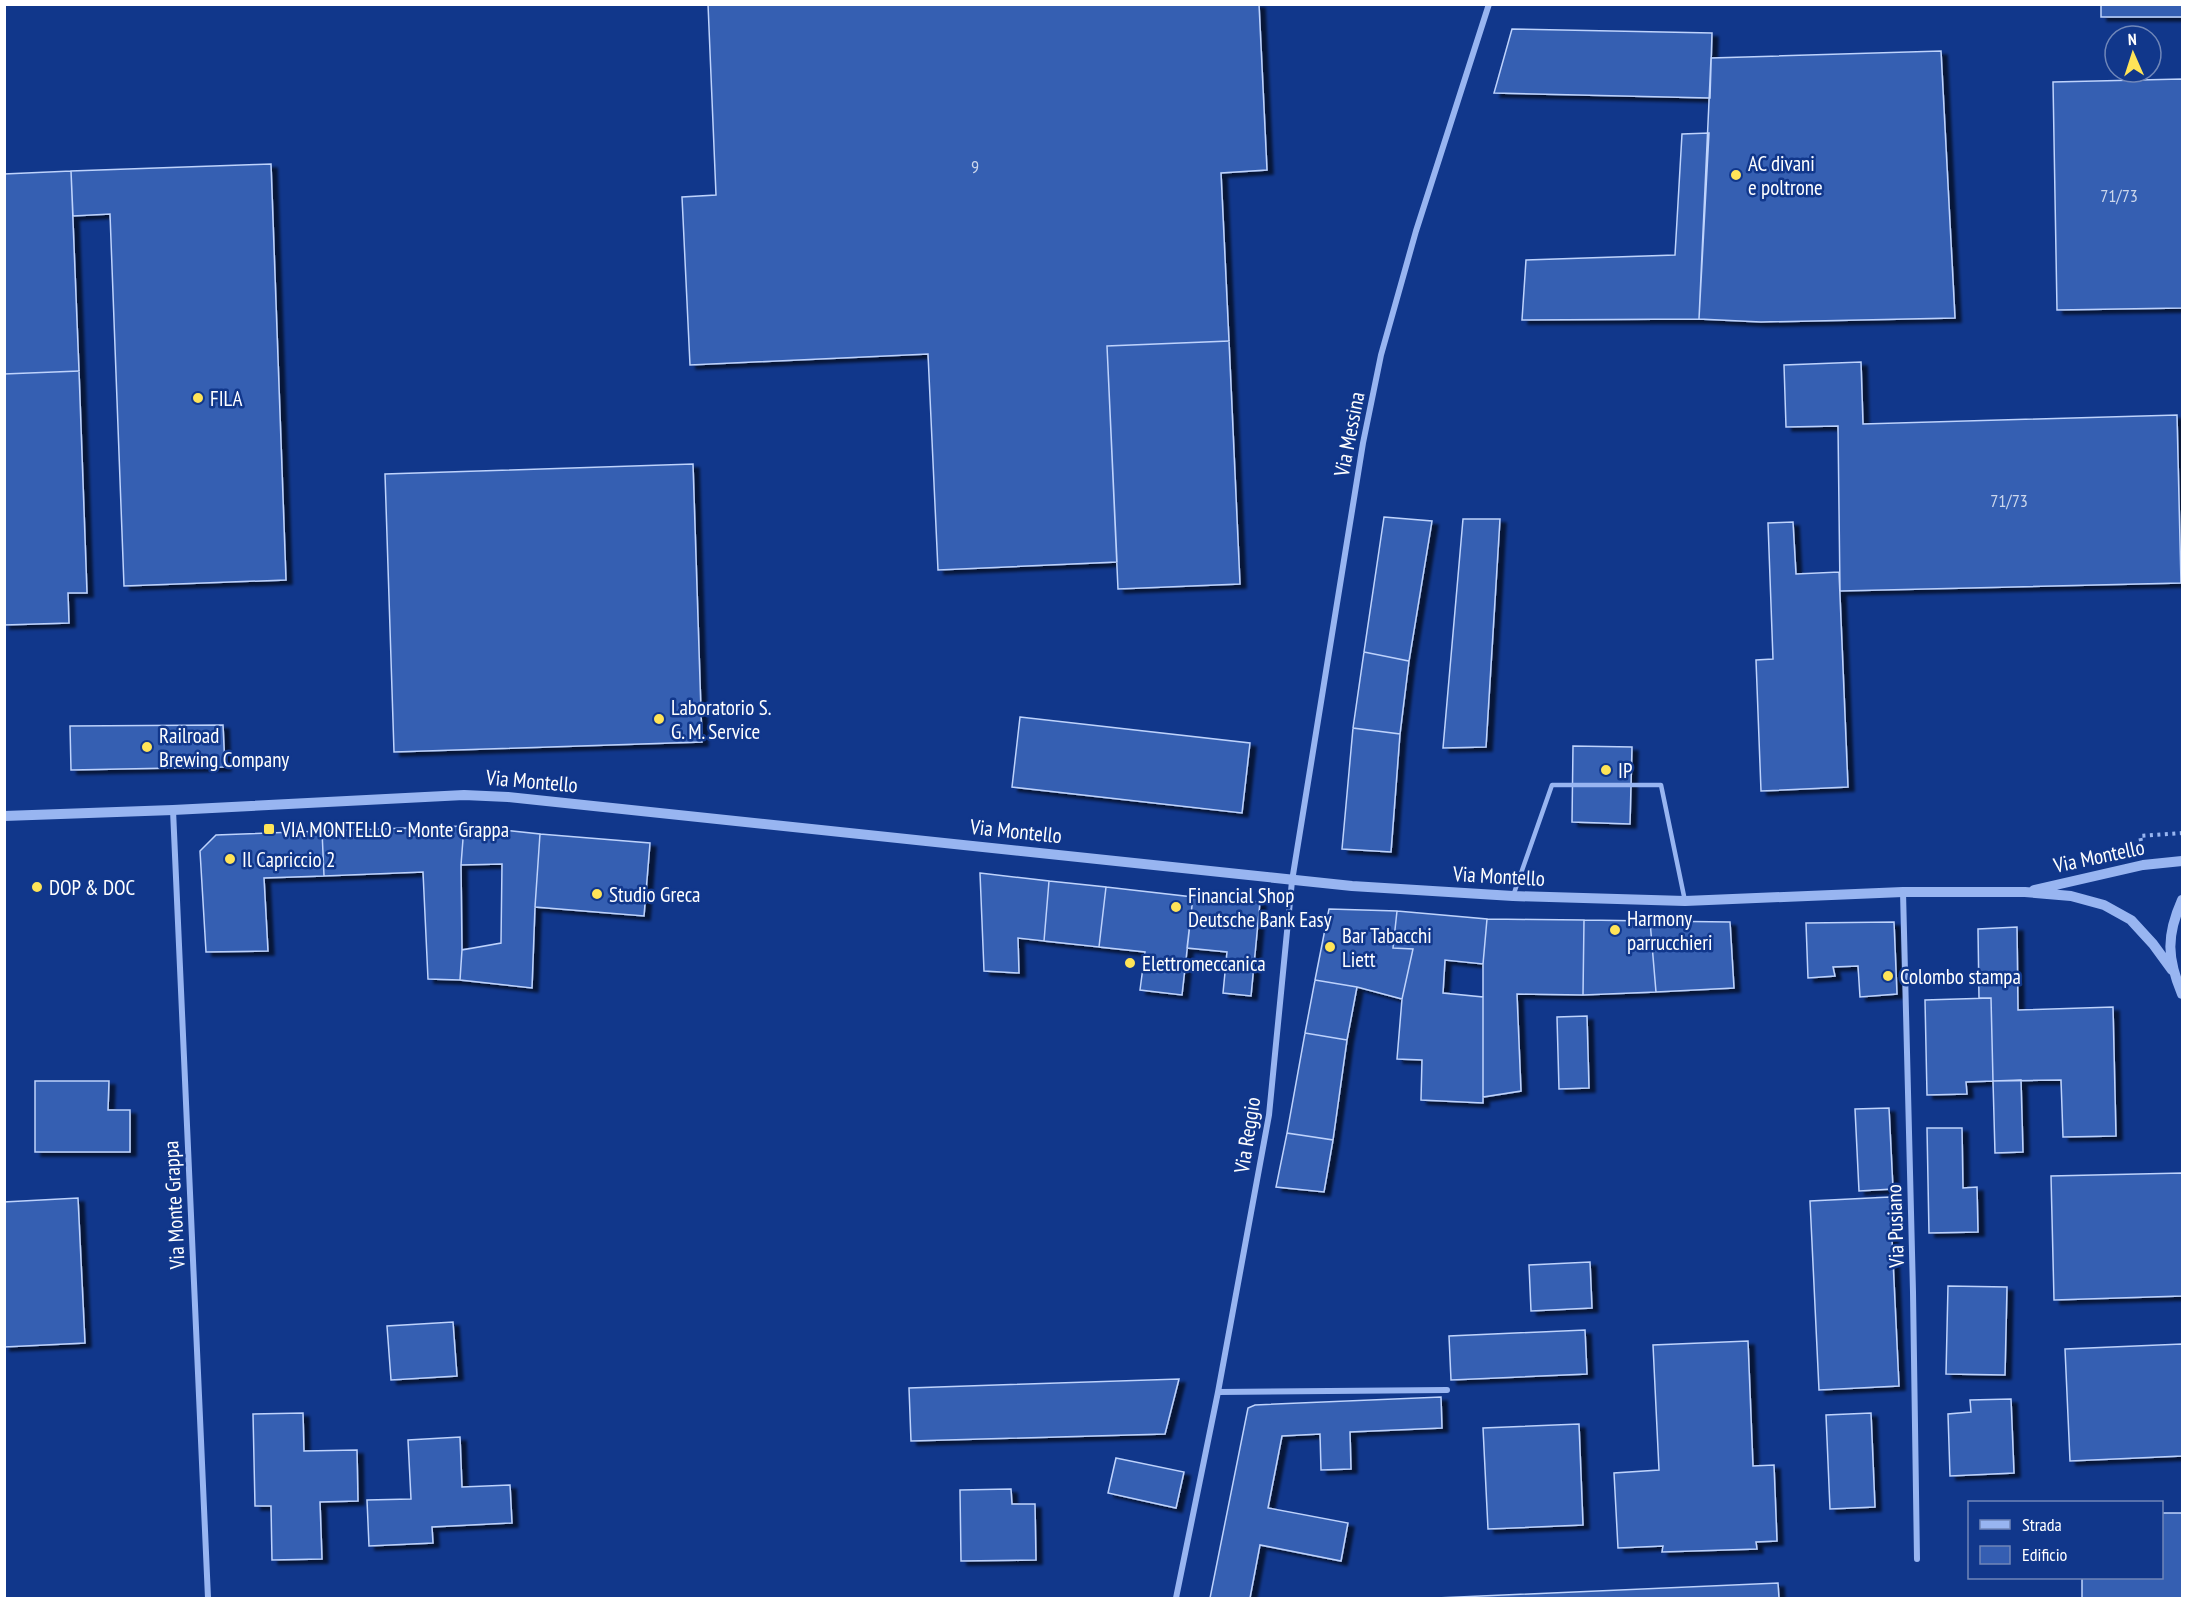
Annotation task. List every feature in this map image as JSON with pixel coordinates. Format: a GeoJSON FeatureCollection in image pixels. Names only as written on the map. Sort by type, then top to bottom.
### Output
{"type":"FeatureCollection","features":[{"type":"Feature","properties":{"kind":"street","name":"Via Messina"},"geometry":{"type":"LineString","coordinates":[[1292,881],[1363,443],[1381,355],[1416,231],[1489,4]]}},
{"type":"Feature","properties":{"kind":"street","name":"Via Montello"},"geometry":{"type":"LineString","coordinates":[[4,816],[464,795],[508,797],[1292,881],[1513,896],[1685,901],[1903,892],[2025,892],[2070,896],[2104,905],[2131,920],[2172,970]]}},
{"type":"Feature","properties":{"kind":"street","name":"Via Monte Grappa"},"geometry":{"type":"LineString","coordinates":[[173,810],[208,1599]]}},
{"type":"Feature","properties":{"kind":"street","name":"Via Montello"},"geometry":{"type":"LineString","coordinates":[[2025,892],[2143,865],[2182,861]]}},
{"type":"Feature","properties":{"kind":"street","name":"Via Reggio"},"geometry":{"type":"LineString","coordinates":[[1176,1599],[1218,1392],[1269,1115],[1292,881]]}},
{"type":"Feature","properties":{"kind":"street","name":"Via Pusiano"},"geometry":{"type":"LineString","coordinates":[[1903,892],[1917,1559]]}},
{"type":"Feature","properties":{"kind":"street"},"geometry":{"type":"LineString","coordinates":[[2182,900],[2173,920],[2169,945],[2172,970],[2182,994]]}},
{"type":"Feature","properties":{"kind":"street"},"geometry":{"type":"LineString","coordinates":[[1218,1392],[1447,1390]]}},
{"type":"Feature","properties":{"kind":"lane"},"geometry":{"type":"LineString","coordinates":[[1513,896],[1552,785],[1661,785],[1685,901]]}},
{"type":"Feature","properties":{"kind":"building"},"geometry":{"type":"Polygon","coordinates":[[[708,4],[1259,4],[1267,170],[1221,173],[1229,341],[1107,346],[1117,562],[938,570],[928,354],[690,365],[682,197],[716,195],[708,4]]]}},
{"type":"Feature","properties":{"kind":"building"},"geometry":{"type":"Polygon","coordinates":[[[2101,4],[2182,4],[2182,17],[2101,17],[2101,4]]]}},
{"type":"Feature","properties":{"kind":"building"},"geometry":{"type":"Polygon","coordinates":[[[1512,29],[1712,33],[1710,98],[1494,93],[1512,29]]]}},
{"type":"Feature","properties":{"kind":"building"},"geometry":{"type":"Polygon","coordinates":[[[1941,51],[1955,318],[1761,322],[1699,319],[1711,58],[1941,51]]]}},
{"type":"Feature","properties":{"kind":"building"},"geometry":{"type":"Polygon","coordinates":[[[2163,79],[2182,79],[2182,308],[2057,310],[2053,82],[2103,81],[2103,84],[2163,84],[2163,79]]]}},
{"type":"Feature","properties":{"kind":"building"},"geometry":{"type":"Polygon","coordinates":[[[1709,133],[1699,319],[1522,320],[1526,260],[1675,255],[1682,134],[1709,133]]]}},
{"type":"Feature","properties":{"kind":"building","name":"FILA"},"geometry":{"type":"Polygon","coordinates":[[[271,164],[286,580],[124,586],[110,214],[73,216],[71,171],[271,164]]]}},
{"type":"Feature","properties":{"kind":"building"},"geometry":{"type":"Polygon","coordinates":[[[71,171],[79,371],[4,374],[4,174],[71,171]]]}},
{"type":"Feature","properties":{"kind":"building"},"geometry":{"type":"Polygon","coordinates":[[[1229,341],[1240,584],[1118,589],[1107,346],[1229,341]]]}},
{"type":"Feature","properties":{"kind":"building"},"geometry":{"type":"Polygon","coordinates":[[[1861,362],[1863,424],[2177,415],[2181,583],[1840,591],[1838,426],[1786,427],[1784,365],[1861,362]]]}},
{"type":"Feature","properties":{"kind":"building"},"geometry":{"type":"Polygon","coordinates":[[[79,371],[87,593],[68,593],[69,623],[4,625],[4,374],[79,371]]]}},
{"type":"Feature","properties":{"kind":"building"},"geometry":{"type":"Polygon","coordinates":[[[693,464],[702,742],[394,752],[385,474],[693,464]]]}},
{"type":"Feature","properties":{"kind":"building"},"geometry":{"type":"Polygon","coordinates":[[[1384,517],[1432,521],[1409,661],[1364,652],[1384,517]]]}},
{"type":"Feature","properties":{"kind":"building"},"geometry":{"type":"Polygon","coordinates":[[[1463,519],[1500,519],[1486,747],[1443,748],[1463,519]]]}},
{"type":"Feature","properties":{"kind":"building"},"geometry":{"type":"Polygon","coordinates":[[[1793,522],[1796,574],[1839,572],[1848,787],[1761,791],[1756,660],[1773,659],[1768,523],[1793,522]]]}},
{"type":"Feature","properties":{"kind":"building"},"geometry":{"type":"Polygon","coordinates":[[[1364,652],[1409,661],[1400,734],[1353,728],[1364,652]]]}},
{"type":"Feature","properties":{"kind":"building"},"geometry":{"type":"Polygon","coordinates":[[[1020,717],[1250,743],[1242,813],[1012,787],[1020,717]]]}},
{"type":"Feature","properties":{"kind":"building","name":"Railroad Brewing Company"},"geometry":{"type":"Polygon","coordinates":[[[223,725],[225,767],[71,770],[70,726],[223,725]]]}},
{"type":"Feature","properties":{"kind":"building"},"geometry":{"type":"Polygon","coordinates":[[[1353,728],[1400,734],[1391,852],[1342,849],[1353,728]]]}},
{"type":"Feature","properties":{"kind":"building"},"geometry":{"type":"Polygon","coordinates":[[[1573,746],[1632,747],[1630,824],[1572,822],[1573,746]]]}},
{"type":"Feature","properties":{"kind":"building"},"geometry":{"type":"Polygon","coordinates":[[[464,826],[461,865],[460,980],[428,979],[423,872],[324,876],[322,831],[464,826]]]}},
{"type":"Feature","properties":{"kind":"building"},"geometry":{"type":"Polygon","coordinates":[[[464,826],[540,834],[532,988],[460,980],[462,950],[501,943],[502,864],[461,865],[464,826]]]}},
{"type":"Feature","properties":{"kind":"building"},"geometry":{"type":"Polygon","coordinates":[[[322,831],[324,876],[264,878],[268,951],[206,952],[200,851],[216,835],[322,831]]]}},
{"type":"Feature","properties":{"kind":"building"},"geometry":{"type":"Polygon","coordinates":[[[540,834],[650,843],[644,916],[535,907],[540,834]]]}},
{"type":"Feature","properties":{"kind":"building"},"geometry":{"type":"Polygon","coordinates":[[[980,873],[1049,881],[1044,941],[1018,938],[1019,973],[984,971],[980,873]]]}},
{"type":"Feature","properties":{"kind":"building"},"geometry":{"type":"Polygon","coordinates":[[[1049,881],[1106,887],[1099,947],[1044,941],[1049,881]]]}},
{"type":"Feature","properties":{"kind":"building"},"geometry":{"type":"Polygon","coordinates":[[[1106,887],[1193,897],[1182,995],[1140,990],[1145,952],[1099,947],[1106,887]]]}},
{"type":"Feature","properties":{"kind":"building"},"geometry":{"type":"Polygon","coordinates":[[[1193,897],[1260,902],[1251,996],[1223,993],[1227,952],[1187,948],[1193,897]]]}},
{"type":"Feature","properties":{"kind":"building"},"geometry":{"type":"Polygon","coordinates":[[[1329,909],[1397,911],[1393,948],[1413,949],[1402,999],[1357,987],[1315,980],[1329,909]]]}},
{"type":"Feature","properties":{"kind":"building"},"geometry":{"type":"Polygon","coordinates":[[[1397,911],[1487,919],[1483,964],[1445,960],[1443,993],[1483,997],[1483,1103],[1421,1100],[1422,1060],[1397,1059],[1402,999],[1413,949],[1393,948],[1397,911]]]}},
{"type":"Feature","properties":{"kind":"building"},"geometry":{"type":"Polygon","coordinates":[[[1487,919],[1584,920],[1583,995],[1517,994],[1521,1091],[1483,1097],[1483,964],[1487,919]]]}},
{"type":"Feature","properties":{"kind":"building"},"geometry":{"type":"Polygon","coordinates":[[[1584,920],[1650,921],[1656,992],[1583,995],[1584,920]]]}},
{"type":"Feature","properties":{"kind":"building"},"geometry":{"type":"Polygon","coordinates":[[[1650,921],[1730,922],[1734,988],[1656,992],[1650,921]]]}},
{"type":"Feature","properties":{"kind":"building"},"geometry":{"type":"Polygon","coordinates":[[[1894,922],[1897,994],[1860,997],[1858,966],[1833,967],[1835,976],[1808,978],[1806,923],[1894,922]]]}},
{"type":"Feature","properties":{"kind":"building"},"geometry":{"type":"Polygon","coordinates":[[[2017,927],[2018,1010],[2113,1007],[2116,1136],[2063,1137],[2061,1080],[1993,1081],[1991,998],[1979,998],[1978,929],[2017,927]]]}},
{"type":"Feature","properties":{"kind":"building"},"geometry":{"type":"Polygon","coordinates":[[[1315,980],[1357,987],[1347,1040],[1305,1033],[1315,980]]]}},
{"type":"Feature","properties":{"kind":"building"},"geometry":{"type":"Polygon","coordinates":[[[1991,998],[1993,1081],[1966,1082],[1967,1094],[1927,1095],[1925,1000],[1991,998]]]}},
{"type":"Feature","properties":{"kind":"building"},"geometry":{"type":"Polygon","coordinates":[[[1587,1016],[1589,1088],[1559,1089],[1557,1017],[1587,1016]]]}},
{"type":"Feature","properties":{"kind":"building"},"geometry":{"type":"Polygon","coordinates":[[[1305,1033],[1347,1040],[1333,1140],[1287,1133],[1305,1033]]]}},
{"type":"Feature","properties":{"kind":"building"},"geometry":{"type":"Polygon","coordinates":[[[2021,1080],[2023,1152],[1995,1153],[1993,1081],[2021,1080]]]}},
{"type":"Feature","properties":{"kind":"building"},"geometry":{"type":"Polygon","coordinates":[[[35,1081],[109,1081],[108,1110],[130,1110],[130,1152],[35,1152],[35,1081]]]}},
{"type":"Feature","properties":{"kind":"building"},"geometry":{"type":"Polygon","coordinates":[[[1889,1108],[1893,1189],[1859,1191],[1855,1109],[1889,1108]]]}},
{"type":"Feature","properties":{"kind":"building"},"geometry":{"type":"Polygon","coordinates":[[[1927,1128],[1962,1128],[1963,1188],[1977,1187],[1978,1232],[1929,1233],[1927,1128]]]}},
{"type":"Feature","properties":{"kind":"building"},"geometry":{"type":"Polygon","coordinates":[[[1287,1133],[1333,1140],[1324,1192],[1276,1187],[1287,1133]]]}},
{"type":"Feature","properties":{"kind":"building"},"geometry":{"type":"Polygon","coordinates":[[[2182,1173],[2182,1296],[2054,1300],[2051,1176],[2182,1173]]]}},
{"type":"Feature","properties":{"kind":"building"},"geometry":{"type":"Polygon","coordinates":[[[1890,1197],[1899,1386],[1819,1390],[1810,1201],[1890,1197]]]}},
{"type":"Feature","properties":{"kind":"building"},"geometry":{"type":"Polygon","coordinates":[[[78,1198],[85,1343],[4,1347],[4,1202],[78,1198]]]}},
{"type":"Feature","properties":{"kind":"building"},"geometry":{"type":"Polygon","coordinates":[[[1590,1262],[1592,1308],[1531,1311],[1529,1265],[1590,1262]]]}},
{"type":"Feature","properties":{"kind":"building"},"geometry":{"type":"Polygon","coordinates":[[[1948,1286],[2007,1287],[2005,1375],[1946,1374],[1948,1286]]]}},
{"type":"Feature","properties":{"kind":"building"},"geometry":{"type":"Polygon","coordinates":[[[453,1322],[457,1376],[391,1380],[387,1326],[453,1322]]]}},
{"type":"Feature","properties":{"kind":"building"},"geometry":{"type":"Polygon","coordinates":[[[1585,1330],[1587,1374],[1451,1380],[1449,1336],[1585,1330]]]}},
{"type":"Feature","properties":{"kind":"building"},"geometry":{"type":"Polygon","coordinates":[[[1748,1341],[1753,1466],[1774,1465],[1777,1541],[1756,1542],[1757,1549],[1662,1552],[1663,1546],[1618,1548],[1614,1473],[1659,1470],[1653,1345],[1748,1341]]]}},
{"type":"Feature","properties":{"kind":"building"},"geometry":{"type":"Polygon","coordinates":[[[2182,1344],[2182,1456],[2070,1461],[2065,1349],[2182,1344]]]}},
{"type":"Feature","properties":{"kind":"building"},"geometry":{"type":"Polygon","coordinates":[[[1179,1379],[1165,1434],[911,1441],[909,1388],[1179,1379]]]}},
{"type":"Feature","properties":{"kind":"building"},"geometry":{"type":"Polygon","coordinates":[[[1441,1397],[1442,1428],[1350,1432],[1351,1469],[1321,1470],[1320,1434],[1282,1436],[1268,1508],[1348,1523],[1341,1561],[1260,1545],[1250,1598],[1210,1598],[1248,1408],[1255,1405],[1441,1397]]]}},
{"type":"Feature","properties":{"kind":"building"},"geometry":{"type":"Polygon","coordinates":[[[2011,1399],[2014,1473],[1950,1476],[1948,1414],[1971,1412],[1970,1400],[2011,1399]]]}},
{"type":"Feature","properties":{"kind":"building"},"geometry":{"type":"Polygon","coordinates":[[[303,1413],[304,1451],[357,1450],[358,1501],[320,1502],[322,1559],[272,1560],[271,1506],[255,1506],[253,1414],[303,1413]]]}},
{"type":"Feature","properties":{"kind":"building"},"geometry":{"type":"Polygon","coordinates":[[[1871,1413],[1875,1507],[1830,1509],[1826,1415],[1871,1413]]]}},
{"type":"Feature","properties":{"kind":"building"},"geometry":{"type":"Polygon","coordinates":[[[1579,1424],[1583,1525],[1488,1529],[1483,1428],[1579,1424]]]}},
{"type":"Feature","properties":{"kind":"building"},"geometry":{"type":"Polygon","coordinates":[[[460,1437],[462,1487],[510,1485],[512,1523],[432,1527],[433,1543],[369,1546],[367,1500],[411,1499],[408,1440],[460,1437]]]}},
{"type":"Feature","properties":{"kind":"building"},"geometry":{"type":"Polygon","coordinates":[[[1116,1458],[1184,1472],[1176,1508],[1108,1493],[1116,1458]]]}},
{"type":"Feature","properties":{"kind":"building"},"geometry":{"type":"Polygon","coordinates":[[[1011,1489],[1012,1504],[1035,1504],[1036,1560],[961,1561],[960,1490],[1011,1489]]]}},
{"type":"Feature","properties":{"kind":"building"},"geometry":{"type":"Polygon","coordinates":[[[2163,1513],[2182,1513],[2182,1598],[2082,1598],[2082,1579],[2163,1579],[2163,1513]]]}},
{"type":"Feature","properties":{"kind":"building"},"geometry":{"type":"Polygon","coordinates":[[[1778,1583],[1779,1598],[1436,1598],[1778,1583]]]}},
{"type":"Feature","properties":{"kind":"place","name":"AC divani e poltrone"},"geometry":{"type":"Point","coordinates":[1736,175]}},
{"type":"Feature","properties":{"kind":"place","name":"FILA"},"geometry":{"type":"Point","coordinates":[198,398]}},
{"type":"Feature","properties":{"kind":"place","name":"Laboratorio S. G. M. Service"},"geometry":{"type":"Point","coordinates":[659,719]}},
{"type":"Feature","properties":{"kind":"place","name":"Railroad Brewing Company"},"geometry":{"type":"Point","coordinates":[147,747]}},
{"type":"Feature","properties":{"kind":"place","name":"IP"},"geometry":{"type":"Point","coordinates":[1606,770]}},
{"type":"Feature","properties":{"kind":"place","name":"VIA MONTELLO ‐ Monte Grappa"},"geometry":{"type":"Point","coordinates":[269,829]}},
{"type":"Feature","properties":{"kind":"place","name":"Il Capriccio 2"},"geometry":{"type":"Point","coordinates":[230,859]}},
{"type":"Feature","properties":{"kind":"place","name":"DOP & DOC"},"geometry":{"type":"Point","coordinates":[37,887]}},
{"type":"Feature","properties":{"kind":"place","name":"Studio Greca"},"geometry":{"type":"Point","coordinates":[597,894]}},
{"type":"Feature","properties":{"kind":"place","name":"Financial Shop Deutsche Bank Easy"},"geometry":{"type":"Point","coordinates":[1176,907]}},
{"type":"Feature","properties":{"kind":"place","name":"Harmony parrucchieri"},"geometry":{"type":"Point","coordinates":[1615,930]}},
{"type":"Feature","properties":{"kind":"place","name":"Bar Tabacchi Liett"},"geometry":{"type":"Point","coordinates":[1330,947]}},
{"type":"Feature","properties":{"kind":"place","name":"Elettromeccanica"},"geometry":{"type":"Point","coordinates":[1130,963]}},
{"type":"Feature","properties":{"kind":"place","name":"Colombo stampa"},"geometry":{"type":"Point","coordinates":[1888,976]}}]}
